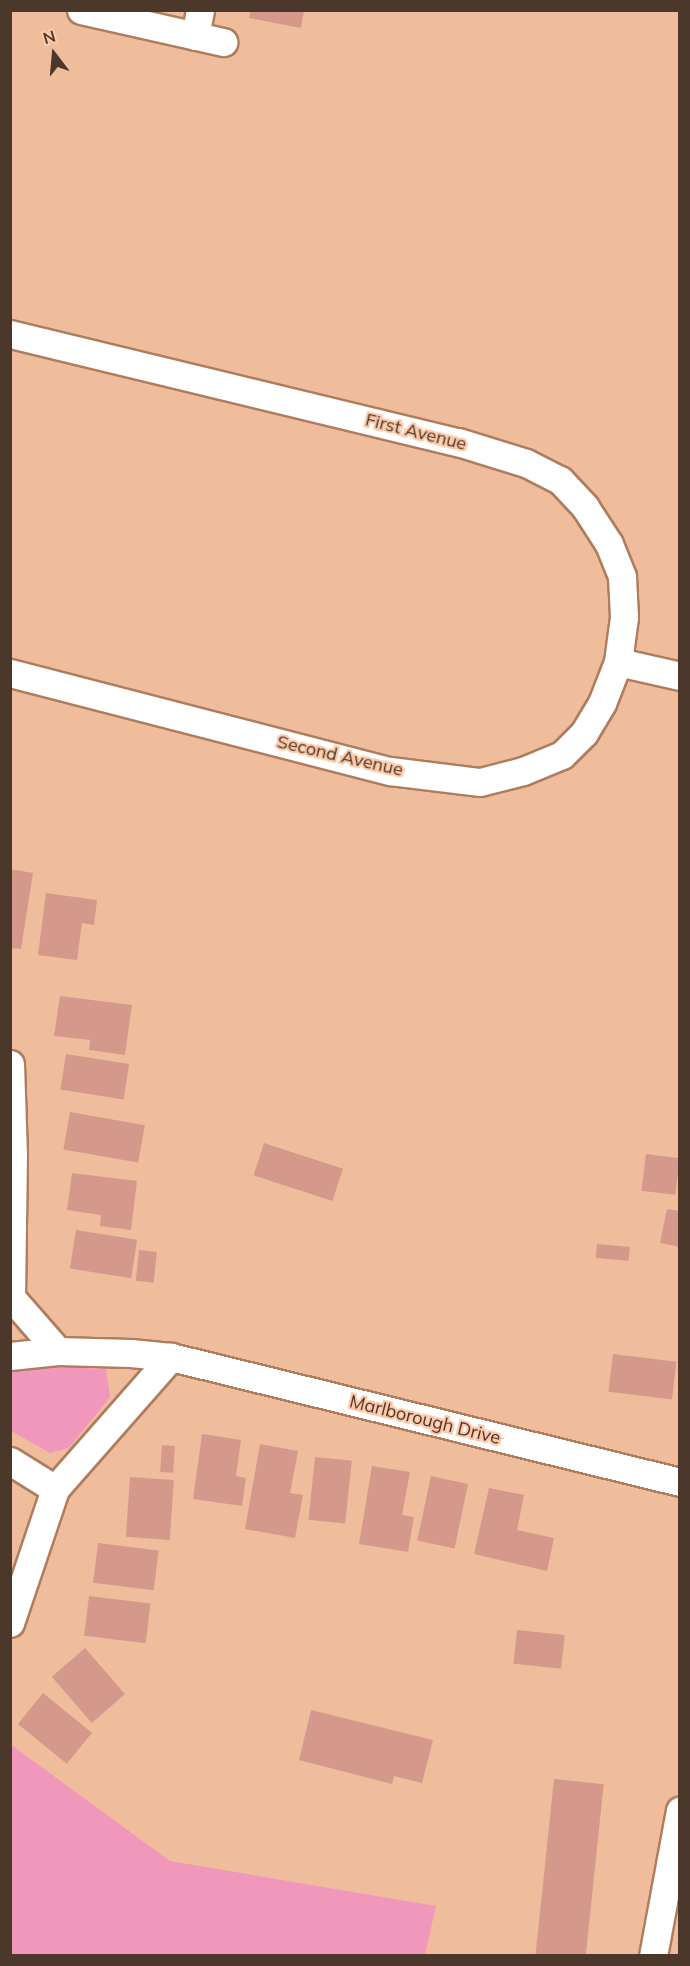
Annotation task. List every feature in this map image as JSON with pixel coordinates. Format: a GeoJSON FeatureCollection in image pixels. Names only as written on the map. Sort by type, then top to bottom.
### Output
{"type":"FeatureCollection","features":[{"type":"Feature","properties":{"kind":"street"},"geometry":{"type":"LineString","coordinates":[[81,10],[197,23],[222,42]]}},
{"type":"Feature","properties":{"kind":"street","name":"First Avenue"},"geometry":{"type":"LineString","coordinates":[[10,334],[458,442],[526,463],[560,480],[585,507],[609,544],[622,577],[624,617],[618,662]]}},
{"type":"Feature","properties":{"kind":"street"},"geometry":{"type":"LineString","coordinates":[[618,662],[680,676]]}},
{"type":"Feature","properties":{"kind":"street","name":"Second Avenue"},"geometry":{"type":"LineString","coordinates":[[10,672],[390,771],[480,782],[523,771],[562,755],[584,733],[603,703],[618,662]]}},
{"type":"Feature","properties":{"kind":"street"},"geometry":{"type":"LineString","coordinates":[[10,1064],[13,1154],[11,1296],[58,1351]]}},
{"type":"Feature","properties":{"kind":"street","name":"Marlborough Drive"},"geometry":{"type":"LineString","coordinates":[[10,1356],[58,1351],[131,1353],[171,1357],[680,1482]]}},
{"type":"Feature","properties":{"kind":"street"},"geometry":{"type":"LineString","coordinates":[[10,1623],[55,1489],[171,1357]]}},
{"type":"Feature","properties":{"kind":"street"},"geometry":{"type":"LineString","coordinates":[[10,1461],[55,1489]]}},
{"type":"Feature","properties":{"kind":"street"},"geometry":{"type":"LineString","coordinates":[[653,1956],[674,1868],[680,1810]]}},
{"type":"Feature","properties":{"kind":"shaded area"},"geometry":{"type":"Polygon","coordinates":[[[66,1367],[106,1369],[110,1397],[69,1448],[50,1453],[11,1431],[11,1371],[66,1367]]]}},
{"type":"Feature","properties":{"kind":"shaded area"},"geometry":{"type":"Polygon","coordinates":[[[10,1744],[170,1861],[436,1906],[425,1955],[11,1955],[10,1744]]]}},
{"type":"Feature","properties":{"kind":"building"},"geometry":{"type":"Polygon","coordinates":[[[251,10],[304,10],[301,28],[249,18],[251,10]]]}},
{"type":"Feature","properties":{"kind":"building"},"geometry":{"type":"Polygon","coordinates":[[[10,869],[33,873],[21,949],[10,948],[10,869]]]}},
{"type":"Feature","properties":{"kind":"building"},"geometry":{"type":"Polygon","coordinates":[[[46,893],[97,900],[94,925],[82,923],[77,960],[38,955],[46,893]]]}},
{"type":"Feature","properties":{"kind":"building"},"geometry":{"type":"Polygon","coordinates":[[[60,996],[132,1005],[125,1055],[89,1050],[90,1040],[54,1036],[60,996]]]}},
{"type":"Feature","properties":{"kind":"building"},"geometry":{"type":"Polygon","coordinates":[[[66,1054],[129,1064],[124,1100],[60,1090],[66,1054]]]}},
{"type":"Feature","properties":{"kind":"building"},"geometry":{"type":"Polygon","coordinates":[[[70,1112],[145,1125],[138,1163],[63,1149],[70,1112]]]}},
{"type":"Feature","properties":{"kind":"building"},"geometry":{"type":"Polygon","coordinates":[[[264,1143],[343,1169],[332,1201],[253,1175],[264,1143]]]}},
{"type":"Feature","properties":{"kind":"building"},"geometry":{"type":"Polygon","coordinates":[[[646,1154],[680,1158],[675,1195],[641,1191],[646,1154]]]}},
{"type":"Feature","properties":{"kind":"building"},"geometry":{"type":"Polygon","coordinates":[[[72,1173],[137,1181],[131,1230],[100,1226],[101,1215],[67,1210],[72,1173]]]}},
{"type":"Feature","properties":{"kind":"building"},"geometry":{"type":"Polygon","coordinates":[[[667,1209],[680,1211],[680,1247],[660,1243],[667,1209]]]}},
{"type":"Feature","properties":{"kind":"building"},"geometry":{"type":"Polygon","coordinates":[[[76,1230],[137,1240],[131,1278],[70,1269],[76,1230]]]}},
{"type":"Feature","properties":{"kind":"building"},"geometry":{"type":"Polygon","coordinates":[[[597,1244],[630,1247],[629,1261],[596,1258],[597,1244]]]}},
{"type":"Feature","properties":{"kind":"building"},"geometry":{"type":"Polygon","coordinates":[[[139,1250],[157,1252],[154,1283],[136,1281],[139,1250]]]}},
{"type":"Feature","properties":{"kind":"building"},"geometry":{"type":"Polygon","coordinates":[[[613,1354],[677,1362],[672,1400],[608,1392],[613,1354]]]}},
{"type":"Feature","properties":{"kind":"building"},"geometry":{"type":"Polygon","coordinates":[[[202,1434],[241,1440],[236,1476],[246,1478],[242,1506],[193,1499],[202,1434]]]}},
{"type":"Feature","properties":{"kind":"building"},"geometry":{"type":"Polygon","coordinates":[[[260,1444],[298,1451],[290,1493],[303,1495],[295,1538],[245,1529],[260,1444]]]}},
{"type":"Feature","properties":{"kind":"building"},"geometry":{"type":"Polygon","coordinates":[[[162,1445],[175,1446],[173,1473],[160,1472],[162,1445]]]}},
{"type":"Feature","properties":{"kind":"building"},"geometry":{"type":"Polygon","coordinates":[[[315,1457],[352,1461],[345,1524],[308,1520],[315,1457]]]}},
{"type":"Feature","properties":{"kind":"building"},"geometry":{"type":"Polygon","coordinates":[[[372,1466],[410,1472],[402,1515],[414,1517],[408,1552],[359,1544],[372,1466]]]}},
{"type":"Feature","properties":{"kind":"building"},"geometry":{"type":"Polygon","coordinates":[[[431,1476],[468,1484],[454,1548],[417,1541],[431,1476]]]}},
{"type":"Feature","properties":{"kind":"building"},"geometry":{"type":"Polygon","coordinates":[[[130,1477],[174,1480],[170,1540],[126,1537],[130,1477]]]}},
{"type":"Feature","properties":{"kind":"building"},"geometry":{"type":"Polygon","coordinates":[[[489,1488],[524,1495],[517,1530],[554,1538],[547,1571],[474,1554],[489,1488]]]}},
{"type":"Feature","properties":{"kind":"building"},"geometry":{"type":"Polygon","coordinates":[[[98,1543],[159,1550],[154,1590],[93,1583],[98,1543]]]}},
{"type":"Feature","properties":{"kind":"building"},"geometry":{"type":"Polygon","coordinates":[[[89,1596],[151,1604],[146,1643],[84,1636],[89,1596]]]}},
{"type":"Feature","properties":{"kind":"building"},"geometry":{"type":"Polygon","coordinates":[[[517,1630],[565,1635],[561,1669],[513,1664],[517,1630]]]}},
{"type":"Feature","properties":{"kind":"building"},"geometry":{"type":"Polygon","coordinates":[[[85,1648],[125,1694],[92,1723],[52,1677],[85,1648]]]}},
{"type":"Feature","properties":{"kind":"building"},"geometry":{"type":"Polygon","coordinates":[[[43,1693],[92,1733],[67,1764],[18,1724],[43,1693]]]}},
{"type":"Feature","properties":{"kind":"building"},"geometry":{"type":"Polygon","coordinates":[[[311,1710],[433,1740],[422,1783],[394,1776],[392,1784],[299,1760],[311,1710]]]}},
{"type":"Feature","properties":{"kind":"building"},"geometry":{"type":"Polygon","coordinates":[[[554,1779],[604,1784],[586,1956],[535,1956],[554,1779]]]}}]}
